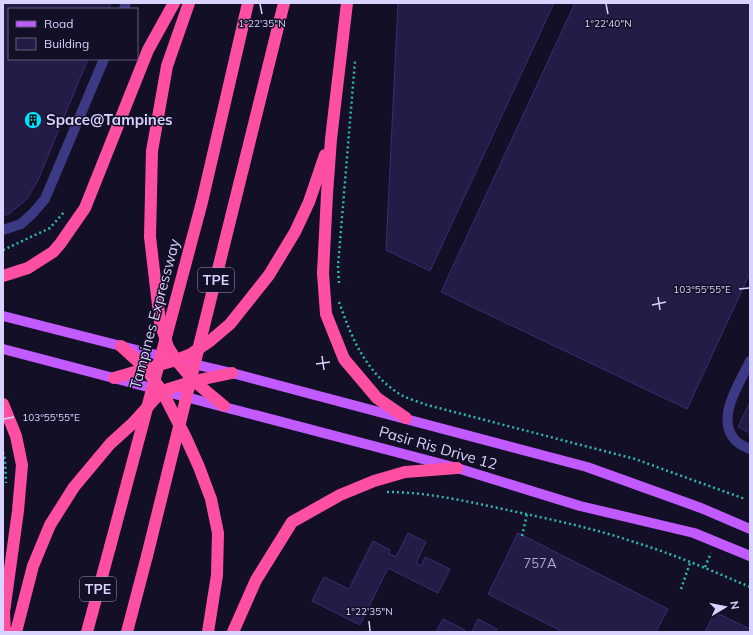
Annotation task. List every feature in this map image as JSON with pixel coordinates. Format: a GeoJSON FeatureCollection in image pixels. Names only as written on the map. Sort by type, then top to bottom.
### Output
{"type":"FeatureCollection","features":[{"type":"Feature","properties":{"kind":"highway"},"geometry":{"type":"LineString","coordinates":[[3,276],[28,268],[53,252],[85,208],[148,50],[174,3]]}},
{"type":"Feature","properties":{"kind":"highway"},"geometry":{"type":"LineString","coordinates":[[189,3],[167,66],[152,159],[150,237],[160,322],[168,347],[176,360],[194,381],[224,406]]}},
{"type":"Feature","properties":{"kind":"highway","name":"Tampines Expressway"},"geometry":{"type":"LineString","coordinates":[[87,632],[202,202],[248,3]]}},
{"type":"Feature","properties":{"kind":"highway","name":"TPE"},"geometry":{"type":"LineString","coordinates":[[127,632],[284,3]]}},
{"type":"Feature","properties":{"kind":"highway"},"geometry":{"type":"LineString","coordinates":[[347,3],[331,139],[327,194],[323,273],[326,314],[344,359],[377,398],[406,418]]}},
{"type":"Feature","properties":{"kind":"highway"},"geometry":{"type":"LineString","coordinates":[[114,378],[176,360],[191,354],[210,341],[230,324],[269,275],[295,232],[309,202],[331,139]]}},
{"type":"Feature","properties":{"kind":"highway"},"geometry":{"type":"LineString","coordinates":[[121,346],[145,368],[162,391],[199,467],[211,498],[218,533],[217,575],[208,632]]}},
{"type":"Feature","properties":{"kind":"highway"},"geometry":{"type":"LineString","coordinates":[[16,632],[33,566],[50,525],[74,487],[110,444],[133,423],[162,391],[194,381],[232,373]]}},
{"type":"Feature","properties":{"kind":"highway"},"geometry":{"type":"LineString","coordinates":[[3,404],[16,436],[22,465],[18,512],[4,612],[4,632]]}},
{"type":"Feature","properties":{"kind":"highway"},"geometry":{"type":"LineString","coordinates":[[233,632],[256,580],[292,522],[340,495],[374,481],[405,472],[457,468]]}},
{"type":"Feature","properties":{"kind":"main road","name":"Pasir Ris Drive 12"},"geometry":{"type":"LineString","coordinates":[[3,316],[232,373],[587,467],[701,508],[750,529]]}},
{"type":"Feature","properties":{"kind":"main road","name":"Pasir Ris Drive 12"},"geometry":{"type":"LineString","coordinates":[[3,348],[457,468],[580,506],[694,533],[750,556]]}},
{"type":"Feature","properties":{"kind":"lane"},"geometry":{"type":"LineString","coordinates":[[3,230],[21,224],[33,213],[45,198],[104,60]]}},
{"type":"Feature","properties":{"kind":"lane"},"geometry":{"type":"LineString","coordinates":[[750,361],[731,402],[727,418],[729,430],[735,440],[750,449]]}},
{"type":"Feature","properties":{"kind":"path"},"geometry":{"type":"LineString","coordinates":[[339,286],[338,266],[355,59]]}},
{"type":"Feature","properties":{"kind":"path"},"geometry":{"type":"LineString","coordinates":[[3,250],[50,228]]}},
{"type":"Feature","properties":{"kind":"path"},"geometry":{"type":"LineString","coordinates":[[339,300],[350,334],[362,356],[376,375],[402,395],[427,405],[635,460],[745,499]]}},
{"type":"Feature","properties":{"kind":"path"},"geometry":{"type":"LineString","coordinates":[[381,492],[406,492],[441,497],[527,514],[634,542],[690,563],[705,567],[750,587]]}},
{"type":"Feature","properties":{"kind":"path"},"geometry":{"type":"LineString","coordinates":[[522,536],[527,514]]}},
{"type":"Feature","properties":{"kind":"path"},"geometry":{"type":"LineString","coordinates":[[681,589],[690,563]]}},
{"type":"Feature","properties":{"kind":"building","name":"Space@Tampines"},"geometry":{"type":"Polygon","coordinates":[[[3,3],[111,3],[109,8],[8,8],[8,60],[88,60],[38,180],[27,199],[10,213],[3,216],[3,3]]]}},
{"type":"Feature","properties":{"kind":"building"},"geometry":{"type":"Polygon","coordinates":[[[398,3],[554,3],[430,271],[386,250],[398,3]]]}},
{"type":"Feature","properties":{"kind":"building"},"geometry":{"type":"Polygon","coordinates":[[[575,3],[750,3],[750,273],[687,409],[441,292],[575,3]]]}},
{"type":"Feature","properties":{"kind":"building"},"geometry":{"type":"Polygon","coordinates":[[[750,402],[750,433],[738,427],[750,402]]]}},
{"type":"Feature","properties":{"kind":"building"},"geometry":{"type":"Polygon","coordinates":[[[408,533],[426,542],[416,563],[421,566],[425,557],[450,569],[438,593],[388,568],[360,625],[312,601],[324,577],[349,589],[373,541],[390,550],[389,554],[396,557],[408,533]]]}},
{"type":"Feature","properties":{"kind":"building"},"geometry":{"type":"Polygon","coordinates":[[[518,533],[668,609],[656,632],[563,632],[488,594],[518,533]]]}},
{"type":"Feature","properties":{"kind":"building"},"geometry":{"type":"Polygon","coordinates":[[[715,612],[750,629],[750,632],[705,632],[715,612]]]}},
{"type":"Feature","properties":{"kind":"building"},"geometry":{"type":"Polygon","coordinates":[[[443,619],[465,630],[463,632],[436,632],[443,619]]]}},
{"type":"Feature","properties":{"kind":"building"},"geometry":{"type":"Polygon","coordinates":[[[478,619],[497,629],[495,632],[472,632],[478,619]]]}},
{"type":"Feature","properties":{"kind":"place","name":"Space@Tampines"},"geometry":{"type":"Point","coordinates":[33,120]}}]}
